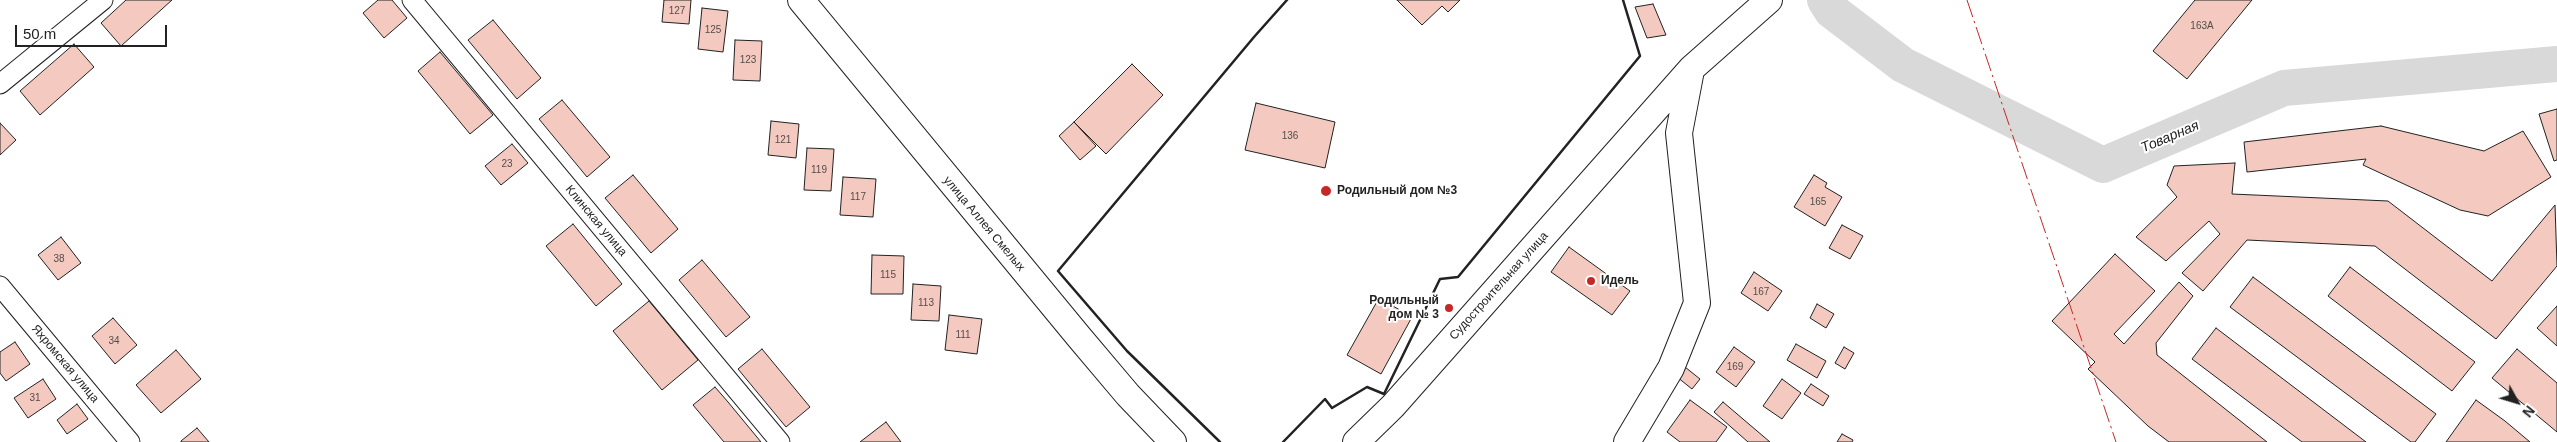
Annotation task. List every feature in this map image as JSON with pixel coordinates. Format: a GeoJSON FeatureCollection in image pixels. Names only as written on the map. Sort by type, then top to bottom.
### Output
{"type":"FeatureCollection","features":[{"type":"Feature","properties":{"kind":"main road","name":"улица Аллея Смелых"},"geometry":{"type":"LineString","coordinates":[[801,0],[1079,337],[1128,395],[1173,442]]}},
{"type":"Feature","properties":{"kind":"main road","name":"Судостроительная улица"},"geometry":{"type":"LineString","coordinates":[[1356,442],[1393,406],[1691,69],[1769,0]]}},
{"type":"Feature","properties":{"kind":"main road"},"geometry":{"type":"LineString","coordinates":[[1627,442],[1671,368],[1696,303],[1679,134],[1691,69]]}},
{"type":"Feature","properties":{"kind":"main road"},"geometry":{"type":"LineString","coordinates":[[1639,128],[1659,122],[1670,125],[1679,134]]}},
{"type":"Feature","properties":{"kind":"street"},"geometry":{"type":"LineString","coordinates":[[0,84],[103,0]]}},
{"type":"Feature","properties":{"kind":"street","name":"Клинская улица"},"geometry":{"type":"LineString","coordinates":[[412,0],[780,442]]}},
{"type":"Feature","properties":{"kind":"street","name":"Яхромская улица"},"geometry":{"type":"LineString","coordinates":[[0,286],[130,442]]}},
{"type":"Feature","properties":{"kind":"building"},"geometry":{"type":"Polygon","coordinates":[[[126,0],[172,0],[121,46],[101,23],[126,0]]]}},
{"type":"Feature","properties":{"kind":"building"},"geometry":{"type":"Polygon","coordinates":[[[378,0],[392,0],[407,18],[384,38],[363,13],[378,0]]]}},
{"type":"Feature","properties":{"kind":"building"},"geometry":{"type":"Polygon","coordinates":[[[664,0],[691,0],[689,24],[662,22],[664,0]]]}},
{"type":"Feature","properties":{"kind":"building"},"geometry":{"type":"Polygon","coordinates":[[[1397,0],[1460,0],[1448,12],[1442,6],[1422,25],[1397,0]]]}},
{"type":"Feature","properties":{"kind":"building"},"geometry":{"type":"Polygon","coordinates":[[[2195,0],[2252,0],[2187,79],[2153,51],[2195,0]]]}},
{"type":"Feature","properties":{"kind":"building"},"geometry":{"type":"Polygon","coordinates":[[[1653,4],[1666,35],[1647,38],[1635,7],[1653,4]]]}},
{"type":"Feature","properties":{"kind":"building"},"geometry":{"type":"Polygon","coordinates":[[[702,8],[728,11],[723,52],[698,49],[702,8]]]}},
{"type":"Feature","properties":{"kind":"building"},"geometry":{"type":"Polygon","coordinates":[[[493,20],[541,78],[517,99],[468,40],[493,20]]]}},
{"type":"Feature","properties":{"kind":"building"},"geometry":{"type":"Polygon","coordinates":[[[735,40],[762,41],[760,81],[733,80],[735,40]]]}},
{"type":"Feature","properties":{"kind":"building"},"geometry":{"type":"Polygon","coordinates":[[[74,44],[94,67],[40,115],[20,91],[74,44]]]}},
{"type":"Feature","properties":{"kind":"building"},"geometry":{"type":"Polygon","coordinates":[[[440,52],[493,115],[470,134],[418,71],[440,52]]]}},
{"type":"Feature","properties":{"kind":"building"},"geometry":{"type":"Polygon","coordinates":[[[1132,64],[1163,95],[1106,154],[1074,122],[1132,64]]]}},
{"type":"Feature","properties":{"kind":"building"},"geometry":{"type":"Polygon","coordinates":[[[562,100],[610,157],[587,177],[539,119],[562,100]]]}},
{"type":"Feature","properties":{"kind":"building"},"geometry":{"type":"Polygon","coordinates":[[[1256,103],[1335,122],[1325,168],[1245,150],[1256,103]]]}},
{"type":"Feature","properties":{"kind":"building"},"geometry":{"type":"Polygon","coordinates":[[[2557,109],[2557,160],[2554,161],[2539,114],[2557,109]]]}},
{"type":"Feature","properties":{"kind":"building"},"geometry":{"type":"Polygon","coordinates":[[[771,121],[799,124],[796,158],[768,155],[771,121]]]}},
{"type":"Feature","properties":{"kind":"building"},"geometry":{"type":"Polygon","coordinates":[[[1074,122],[1096,146],[1080,160],[1059,136],[1074,122]]]}},
{"type":"Feature","properties":{"kind":"building"},"geometry":{"type":"Polygon","coordinates":[[[0,123],[16,140],[0,155],[0,123]]]}},
{"type":"Feature","properties":{"kind":"building"},"geometry":{"type":"Polygon","coordinates":[[[2381,126],[2484,151],[2523,131],[2551,177],[2488,216],[2460,210],[2363,165],[2366,159],[2247,172],[2244,142],[2381,126]]]}},
{"type":"Feature","properties":{"kind":"building"},"geometry":{"type":"Polygon","coordinates":[[[512,144],[528,163],[501,185],[485,166],[512,144]]]}},
{"type":"Feature","properties":{"kind":"building"},"geometry":{"type":"Polygon","coordinates":[[[807,148],[834,149],[831,191],[804,190],[807,148]]]}},
{"type":"Feature","properties":{"kind":"building"},"geometry":{"type":"Polygon","coordinates":[[[2235,163],[2232,194],[2388,201],[2492,281],[2555,205],[2557,266],[2496,339],[2375,246],[2247,240],[2203,291],[2182,273],[2220,234],[2209,221],[2166,261],[2136,237],[2177,197],[2167,185],[2174,166],[2235,163]]]}},
{"type":"Feature","properties":{"kind":"building"},"geometry":{"type":"Polygon","coordinates":[[[633,175],[678,229],[651,253],[605,198],[633,175]]]}},
{"type":"Feature","properties":{"kind":"building"},"geometry":{"type":"Polygon","coordinates":[[[1814,175],[1827,183],[1825,187],[1842,197],[1825,226],[1794,207],[1814,175]]]}},
{"type":"Feature","properties":{"kind":"building"},"geometry":{"type":"Polygon","coordinates":[[[843,177],[876,179],[873,217],[840,215],[843,177]]]}},
{"type":"Feature","properties":{"kind":"building"},"geometry":{"type":"Polygon","coordinates":[[[573,224],[622,284],[596,306],[546,246],[573,224]]]}},
{"type":"Feature","properties":{"kind":"building"},"geometry":{"type":"Polygon","coordinates":[[[1842,225],[1863,236],[1850,259],[1829,248],[1842,225]]]}},
{"type":"Feature","properties":{"kind":"building"},"geometry":{"type":"Polygon","coordinates":[[[61,237],[81,263],[58,280],[38,255],[61,237]]]}},
{"type":"Feature","properties":{"kind":"building","name":"Идель"},"geometry":{"type":"Polygon","coordinates":[[[1569,247],[1630,291],[1612,315],[1551,272],[1569,247]]]}},
{"type":"Feature","properties":{"kind":"building"},"geometry":{"type":"Polygon","coordinates":[[[2115,254],[2155,291],[2114,334],[2124,344],[2179,282],[2193,296],[2156,343],[2157,355],[2267,442],[2169,442],[2148,426],[2088,369],[2095,362],[2052,321],[2115,254]]]}},
{"type":"Feature","properties":{"kind":"building"},"geometry":{"type":"Polygon","coordinates":[[[872,255],[904,256],[903,294],[871,294],[872,255]]]}},
{"type":"Feature","properties":{"kind":"building"},"geometry":{"type":"Polygon","coordinates":[[[702,260],[750,317],[726,337],[679,280],[702,260]]]}},
{"type":"Feature","properties":{"kind":"building"},"geometry":{"type":"Polygon","coordinates":[[[2350,267],[2475,362],[2452,391],[2328,296],[2350,267]]]}},
{"type":"Feature","properties":{"kind":"building"},"geometry":{"type":"Polygon","coordinates":[[[1754,272],[1782,291],[1768,311],[1741,293],[1754,272]]]}},
{"type":"Feature","properties":{"kind":"building"},"geometry":{"type":"Polygon","coordinates":[[[2253,277],[2436,414],[2415,442],[2411,442],[2230,307],[2253,277]]]}},
{"type":"Feature","properties":{"kind":"building"},"geometry":{"type":"Polygon","coordinates":[[[913,284],[941,286],[939,321],[911,320],[913,284]]]}},
{"type":"Feature","properties":{"kind":"building"},"geometry":{"type":"Polygon","coordinates":[[[1379,298],[1412,317],[1381,374],[1347,355],[1379,298]]]}},
{"type":"Feature","properties":{"kind":"building"},"geometry":{"type":"Polygon","coordinates":[[[649,301],[698,360],[662,390],[613,331],[649,301]]]}},
{"type":"Feature","properties":{"kind":"building"},"geometry":{"type":"Polygon","coordinates":[[[1817,304],[1834,314],[1826,328],[1810,318],[1817,304]]]}},
{"type":"Feature","properties":{"kind":"building"},"geometry":{"type":"Polygon","coordinates":[[[2557,306],[2557,346],[2537,328],[2557,306]]]}},
{"type":"Feature","properties":{"kind":"building"},"geometry":{"type":"Polygon","coordinates":[[[949,315],[982,319],[977,354],[945,350],[949,315]]]}},
{"type":"Feature","properties":{"kind":"building"},"geometry":{"type":"Polygon","coordinates":[[[113,318],[137,345],[115,364],[92,336],[113,318]]]}},
{"type":"Feature","properties":{"kind":"building"},"geometry":{"type":"Polygon","coordinates":[[[2216,328],[2366,442],[2302,442],[2192,359],[2216,328]]]}},
{"type":"Feature","properties":{"kind":"building"},"geometry":{"type":"Polygon","coordinates":[[[15,342],[30,364],[6,381],[0,373],[0,352],[15,342]]]}},
{"type":"Feature","properties":{"kind":"building"},"geometry":{"type":"Polygon","coordinates":[[[1796,344],[1826,361],[1817,378],[1787,360],[1796,344]]]}},
{"type":"Feature","properties":{"kind":"building"},"geometry":{"type":"Polygon","coordinates":[[[1734,347],[1755,362],[1736,387],[1716,372],[1734,347]]]}},
{"type":"Feature","properties":{"kind":"building"},"geometry":{"type":"Polygon","coordinates":[[[1844,347],[1854,353],[1845,369],[1835,363],[1844,347]]]}},
{"type":"Feature","properties":{"kind":"building"},"geometry":{"type":"Polygon","coordinates":[[[762,349],[810,407],[786,427],[738,369],[762,349]]]}},
{"type":"Feature","properties":{"kind":"building"},"geometry":{"type":"Polygon","coordinates":[[[2517,349],[2557,383],[2557,432],[2492,378],[2517,349]]]}},
{"type":"Feature","properties":{"kind":"building"},"geometry":{"type":"Polygon","coordinates":[[[176,350],[201,379],[161,413],[136,385],[176,350]]]}},
{"type":"Feature","properties":{"kind":"building"},"geometry":{"type":"Polygon","coordinates":[[[1685,367],[1700,379],[1692,389],[1677,377],[1685,367]]]}},
{"type":"Feature","properties":{"kind":"building"},"geometry":{"type":"Polygon","coordinates":[[[43,379],[56,399],[28,418],[14,398],[43,379]]]}},
{"type":"Feature","properties":{"kind":"building"},"geometry":{"type":"Polygon","coordinates":[[[1782,379],[1801,393],[1782,419],[1763,406],[1782,379]]]}},
{"type":"Feature","properties":{"kind":"building"},"geometry":{"type":"Polygon","coordinates":[[[1811,384],[1829,396],[1823,406],[1804,394],[1811,384]]]}},
{"type":"Feature","properties":{"kind":"building"},"geometry":{"type":"Polygon","coordinates":[[[715,387],[761,442],[724,442],[693,405],[715,387]]]}},
{"type":"Feature","properties":{"kind":"building"},"geometry":{"type":"Polygon","coordinates":[[[1690,400],[1727,427],[1716,442],[1680,442],[1667,432],[1690,400]]]}},
{"type":"Feature","properties":{"kind":"building"},"geometry":{"type":"Polygon","coordinates":[[[2476,400],[2505,421],[2530,442],[2446,442],[2476,400]]]}},
{"type":"Feature","properties":{"kind":"building"},"geometry":{"type":"Polygon","coordinates":[[[1723,402],[1770,442],[1748,442],[1714,412],[1723,402]]]}},
{"type":"Feature","properties":{"kind":"building"},"geometry":{"type":"Polygon","coordinates":[[[77,404],[88,419],[67,434],[57,420],[77,404]]]}},
{"type":"Feature","properties":{"kind":"building"},"geometry":{"type":"Polygon","coordinates":[[[886,422],[901,442],[860,442],[886,422]]]}},
{"type":"Feature","properties":{"kind":"building"},"geometry":{"type":"Polygon","coordinates":[[[197,428],[209,442],[181,442],[181,441],[197,428]]]}},
{"type":"Feature","properties":{"kind":"building"},"geometry":{"type":"Polygon","coordinates":[[[1842,434],[1853,440],[1852,442],[1837,442],[1842,434]]]}},
{"type":"Feature","properties":{"kind":"waterway","name":"Товарная"},"geometry":{"type":"LineString","coordinates":[[1825,0],[1832,11],[1903,65],[2103,165],[2284,88],[2557,64]]}},
{"type":"Feature","properties":{"kind":"wall"},"geometry":{"type":"LineString","coordinates":[[1220,442],[1127,351],[1058,271],[1287,0]]}},
{"type":"Feature","properties":{"kind":"wall"},"geometry":{"type":"LineString","coordinates":[[1283,442],[1325,399],[1332,408],[1367,387],[1384,394],[1440,279],[1458,277],[1640,56],[1623,0]]}},
{"type":"Feature","properties":{"kind":"power"},"geometry":{"type":"LineString","coordinates":[[1967,0],[2116,442]]}},
{"type":"Feature","properties":{"kind":"place","name":"Родильный дом №3"},"geometry":{"type":"Point","coordinates":[1326,191]}},
{"type":"Feature","properties":{"kind":"place","name":"Идель"},"geometry":{"type":"Point","coordinates":[1591,281]}},
{"type":"Feature","properties":{"kind":"place","name":"Родильный дом № 3"},"geometry":{"type":"Point","coordinates":[1449,308]}}]}
